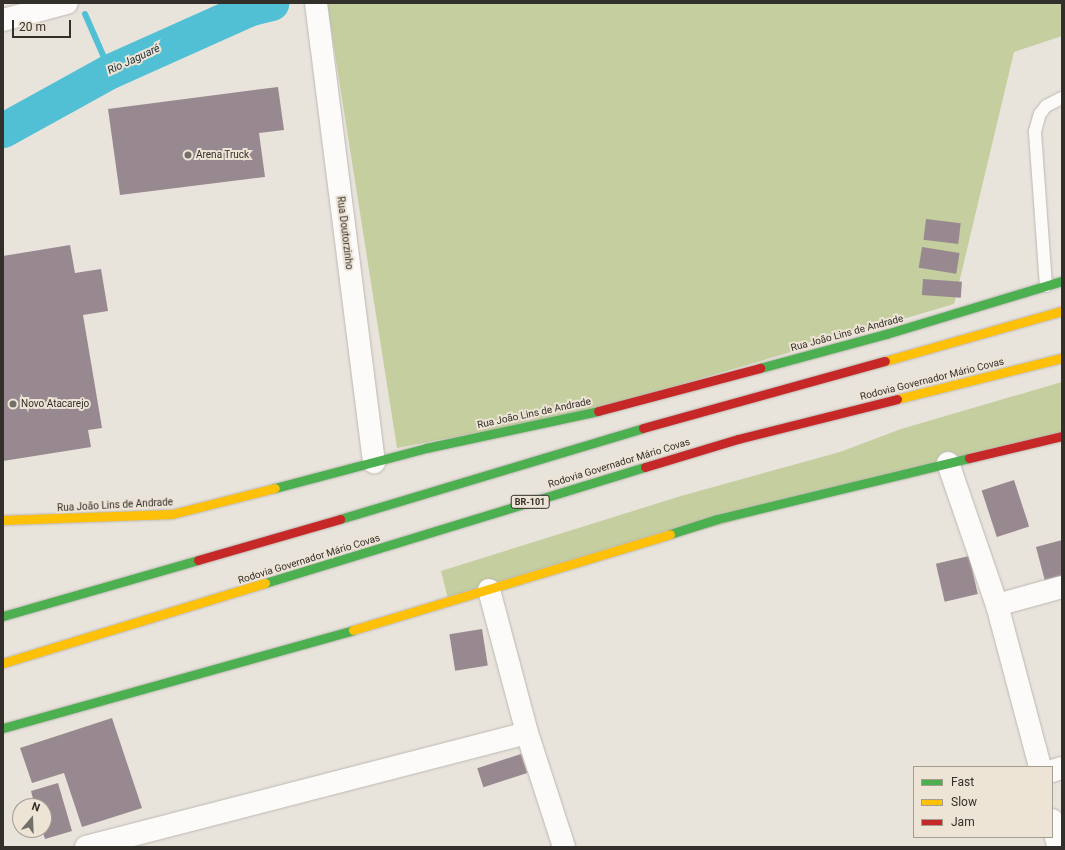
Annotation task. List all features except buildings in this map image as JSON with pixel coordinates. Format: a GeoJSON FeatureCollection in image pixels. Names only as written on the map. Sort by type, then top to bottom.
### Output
{"type":"FeatureCollection","features":[{"type":"Feature","properties":{"kind":"main road","name":"Rua João Lins de Andrade"},"geometry":{"type":"LineString","coordinates":[[3,520],[172,514],[494,432],[624,405],[886,334],[1062,282]]}},
{"type":"Feature","properties":{"kind":"main road"},"geometry":{"type":"LineString","coordinates":[[3,616],[370,510],[641,429],[1062,311]]}},
{"type":"Feature","properties":{"kind":"main road","name":"Rodovia Governador Mário Covas"},"geometry":{"type":"LineString","coordinates":[[3,663],[738,439],[1062,358]]}},
{"type":"Feature","properties":{"kind":"main road"},"geometry":{"type":"LineString","coordinates":[[3,728],[488,590],[717,520],[1062,436]]}},
{"type":"Feature","properties":{"kind":"street"},"geometry":{"type":"LineString","coordinates":[[3,20],[44,6],[67,3]]}},
{"type":"Feature","properties":{"kind":"street","name":"Rua Doutorzinho"},"geometry":{"type":"LineString","coordinates":[[317,7],[374,462]]}},
{"type":"Feature","properties":{"kind":"street"},"geometry":{"type":"LineString","coordinates":[[948,463],[997,604],[1040,766]]}},
{"type":"Feature","properties":{"kind":"street"},"geometry":{"type":"LineString","coordinates":[[997,604],[1062,587]]}},
{"type":"Feature","properties":{"kind":"street"},"geometry":{"type":"LineString","coordinates":[[488,590],[527,733],[564,847]]}},
{"type":"Feature","properties":{"kind":"street"},"geometry":{"type":"LineString","coordinates":[[86,847],[527,733]]}},
{"type":"Feature","properties":{"kind":"street"},"geometry":{"type":"LineString","coordinates":[[1053,824],[1058,847]]}},
{"type":"Feature","properties":{"kind":"lane"},"geometry":{"type":"LineString","coordinates":[[1046,286],[1035,131],[1040,114],[1046,106],[1062,98]]}},
{"type":"Feature","properties":{"kind":"green space"},"geometry":{"type":"Polygon","coordinates":[[[327,3],[1062,3],[1062,36],[1014,52],[954,304],[587,412],[397,448],[327,3]]]}},
{"type":"Feature","properties":{"kind":"green space"},"geometry":{"type":"Polygon","coordinates":[[[1062,382],[1062,432],[448,599],[441,571],[681,496],[840,452],[901,429],[1062,382]]]}},
{"type":"Feature","properties":{"kind":"waterway","name":"Rio Jaguaré"},"geometry":{"type":"LineString","coordinates":[[3,130],[110,71],[251,8],[271,3]]}},
{"type":"Feature","properties":{"kind":"waterway"},"geometry":{"type":"LineString","coordinates":[[85,14],[110,71]]}},
{"type":"Feature","properties":{"kind":"traffic: fast"},"geometry":{"type":"LineString","coordinates":[[760,368],[886,334],[1062,281]]}},
{"type":"Feature","properties":{"kind":"traffic: fast"},"geometry":{"type":"LineString","coordinates":[[275,488],[426,448],[598,411]]}},
{"type":"Feature","properties":{"kind":"traffic: fast"},"geometry":{"type":"LineString","coordinates":[[340,519],[643,428]]}},
{"type":"Feature","properties":{"kind":"traffic: fast"},"geometry":{"type":"LineString","coordinates":[[670,534],[717,519],[969,458]]}},
{"type":"Feature","properties":{"kind":"traffic: fast"},"geometry":{"type":"LineString","coordinates":[[265,583],[645,467]]}},
{"type":"Feature","properties":{"kind":"traffic: fast"},"geometry":{"type":"LineString","coordinates":[[3,616],[198,560]]}},
{"type":"Feature","properties":{"kind":"traffic: fast"},"geometry":{"type":"LineString","coordinates":[[3,728],[353,630]]}},
{"type":"Feature","properties":{"kind":"traffic: slow"},"geometry":{"type":"LineString","coordinates":[[885,361],[1062,311]]}},
{"type":"Feature","properties":{"kind":"traffic: slow"},"geometry":{"type":"LineString","coordinates":[[897,399],[1062,358]]}},
{"type":"Feature","properties":{"kind":"traffic: slow"},"geometry":{"type":"LineString","coordinates":[[3,520],[172,514],[275,488]]}},
{"type":"Feature","properties":{"kind":"traffic: slow"},"geometry":{"type":"LineString","coordinates":[[353,630],[670,534]]}},
{"type":"Feature","properties":{"kind":"traffic: slow"},"geometry":{"type":"LineString","coordinates":[[3,663],[265,583]]}},
{"type":"Feature","properties":{"kind":"traffic: jam"},"geometry":{"type":"LineString","coordinates":[[643,428],[885,361]]}},
{"type":"Feature","properties":{"kind":"traffic: jam"},"geometry":{"type":"LineString","coordinates":[[598,411],[760,368]]}},
{"type":"Feature","properties":{"kind":"traffic: jam"},"geometry":{"type":"LineString","coordinates":[[645,467],[738,439],[897,399]]}},
{"type":"Feature","properties":{"kind":"traffic: jam"},"geometry":{"type":"LineString","coordinates":[[969,458],[1062,436]]}},
{"type":"Feature","properties":{"kind":"traffic: jam"},"geometry":{"type":"LineString","coordinates":[[198,560],[340,519]]}},
{"type":"Feature","properties":{"kind":"place","name":"Arena Truck"},"geometry":{"type":"Point","coordinates":[188,155]}},
{"type":"Feature","properties":{"kind":"place","name":"Novo Atacarejo"},"geometry":{"type":"Point","coordinates":[13,404]}}]}
